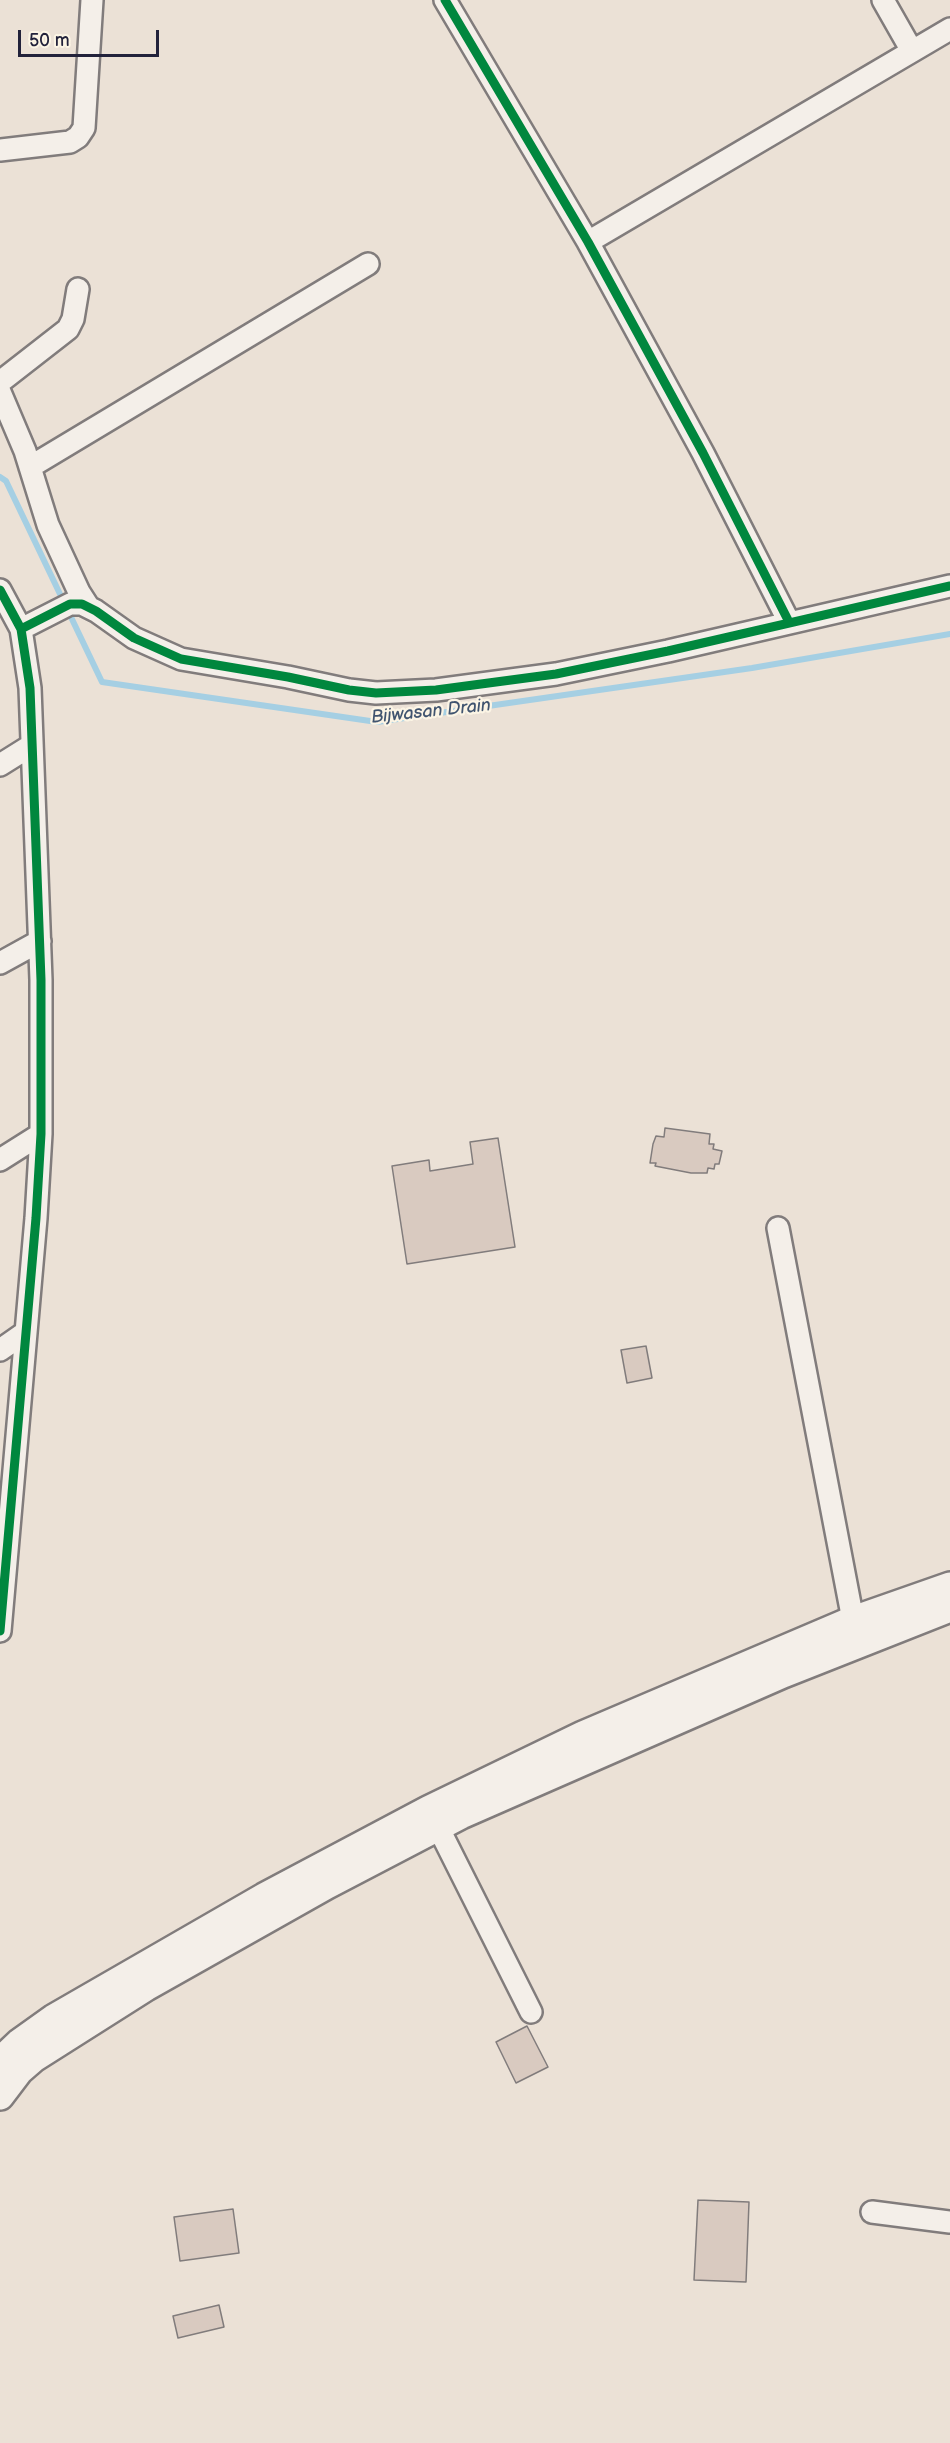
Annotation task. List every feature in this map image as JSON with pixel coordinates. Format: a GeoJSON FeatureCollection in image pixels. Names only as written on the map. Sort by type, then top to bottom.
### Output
{"type":"FeatureCollection","features":[{"type":"Feature","properties":{"kind":"main road"},"geometry":{"type":"LineString","coordinates":[[0,2061],[19,2043],[64,2012],[264,1897],[428,1810],[583,1735],[853,1620],[950,1586]]}},
{"type":"Feature","properties":{"kind":"main road"},"geometry":{"type":"LineString","coordinates":[[1,2091],[34,2058],[146,1987],[327,1885],[461,1815],[783,1674],[950,1608]]}},
{"type":"Feature","properties":{"kind":"street"},"geometry":{"type":"LineString","coordinates":[[0,150],[70,142],[78,137],[84,128],[92,0]]}},
{"type":"Feature","properties":{"kind":"street"},"geometry":{"type":"LineString","coordinates":[[445,0],[588,242],[703,453],[789,622]]}},
{"type":"Feature","properties":{"kind":"street"},"geometry":{"type":"LineString","coordinates":[[883,0],[912,51]]}},
{"type":"Feature","properties":{"kind":"street"},"geometry":{"type":"LineString","coordinates":[[588,242],[950,29]]}},
{"type":"Feature","properties":{"kind":"street"},"geometry":{"type":"LineString","coordinates":[[30,467],[368,264]]}},
{"type":"Feature","properties":{"kind":"street"},"geometry":{"type":"LineString","coordinates":[[0,382],[58,339],[68,328],[73,319],[78,289]]}},
{"type":"Feature","properties":{"kind":"street"},"geometry":{"type":"LineString","coordinates":[[0,392],[30,467],[48,525],[79,600],[134,638],[181,659],[349,690],[376,693],[435,690],[556,674],[668,651],[950,586]]}},
{"type":"Feature","properties":{"kind":"street"},"geometry":{"type":"LineString","coordinates":[[0,590],[26,626],[40,941],[41,1134],[26,1332],[4,1542],[0,1631]]}},
{"type":"Feature","properties":{"kind":"street"},"geometry":{"type":"LineString","coordinates":[[26,626],[79,600]]}},
{"type":"Feature","properties":{"kind":"street"},"geometry":{"type":"LineString","coordinates":[[0,765],[32,745]]}},
{"type":"Feature","properties":{"kind":"street"},"geometry":{"type":"LineString","coordinates":[[0,963],[40,941]]}},
{"type":"Feature","properties":{"kind":"street"},"geometry":{"type":"LineString","coordinates":[[0,1160],[41,1134]]}},
{"type":"Feature","properties":{"kind":"street"},"geometry":{"type":"LineString","coordinates":[[778,1228],[853,1620]]}},
{"type":"Feature","properties":{"kind":"street"},"geometry":{"type":"LineString","coordinates":[[0,1350],[26,1332]]}},
{"type":"Feature","properties":{"kind":"street"},"geometry":{"type":"LineString","coordinates":[[438,1827],[531,2012]]}},
{"type":"Feature","properties":{"kind":"street"},"geometry":{"type":"LineString","coordinates":[[873,2212],[933,2222],[950,2222]]}},
{"type":"Feature","properties":{"kind":"building"},"geometry":{"type":"Polygon","coordinates":[[[665,1128],[710,1134],[709,1144],[714,1144],[713,1149],[722,1151],[719,1164],[715,1164],[714,1169],[708,1168],[707,1173],[691,1173],[650,1163],[656,1136],[664,1137],[665,1128]]]}},
{"type":"Feature","properties":{"kind":"building"},"geometry":{"type":"Polygon","coordinates":[[[498,1138],[515,1247],[407,1264],[392,1166],[429,1160],[430,1171],[473,1164],[470,1142],[498,1138]]]}},
{"type":"Feature","properties":{"kind":"building"},"geometry":{"type":"Polygon","coordinates":[[[646,1346],[652,1378],[627,1383],[621,1350],[646,1346]]]}},
{"type":"Feature","properties":{"kind":"building"},"geometry":{"type":"Polygon","coordinates":[[[527,2026],[548,2067],[516,2083],[496,2042],[527,2026]]]}},
{"type":"Feature","properties":{"kind":"building"},"geometry":{"type":"Polygon","coordinates":[[[698,2200],[749,2202],[746,2282],[694,2280],[698,2200]]]}},
{"type":"Feature","properties":{"kind":"building"},"geometry":{"type":"Polygon","coordinates":[[[233,2209],[239,2253],[180,2261],[174,2217],[233,2209]]]}},
{"type":"Feature","properties":{"kind":"building"},"geometry":{"type":"Polygon","coordinates":[[[219,2305],[224,2327],[178,2338],[173,2316],[219,2305]]]}},
{"type":"Feature","properties":{"kind":"waterway","name":"Bijwasan Drain"},"geometry":{"type":"LineString","coordinates":[[0,477],[6,481],[102,682],[377,722],[752,668],[950,634]]}},
{"type":"Feature","properties":{"kind":"cycle path"},"geometry":{"type":"LineString","coordinates":[[445,0],[588,242],[703,453],[789,622]]}},
{"type":"Feature","properties":{"kind":"cycle path"},"geometry":{"type":"LineString","coordinates":[[21,629],[70,604],[82,604],[96,611],[134,638],[181,659],[376,693],[436,690],[556,674],[668,651],[950,586]]}},
{"type":"Feature","properties":{"kind":"cycle path"},"geometry":{"type":"LineString","coordinates":[[0,590],[21,629],[30,688],[41,980],[41,1134],[36,1218],[0,1631]]}}]}
